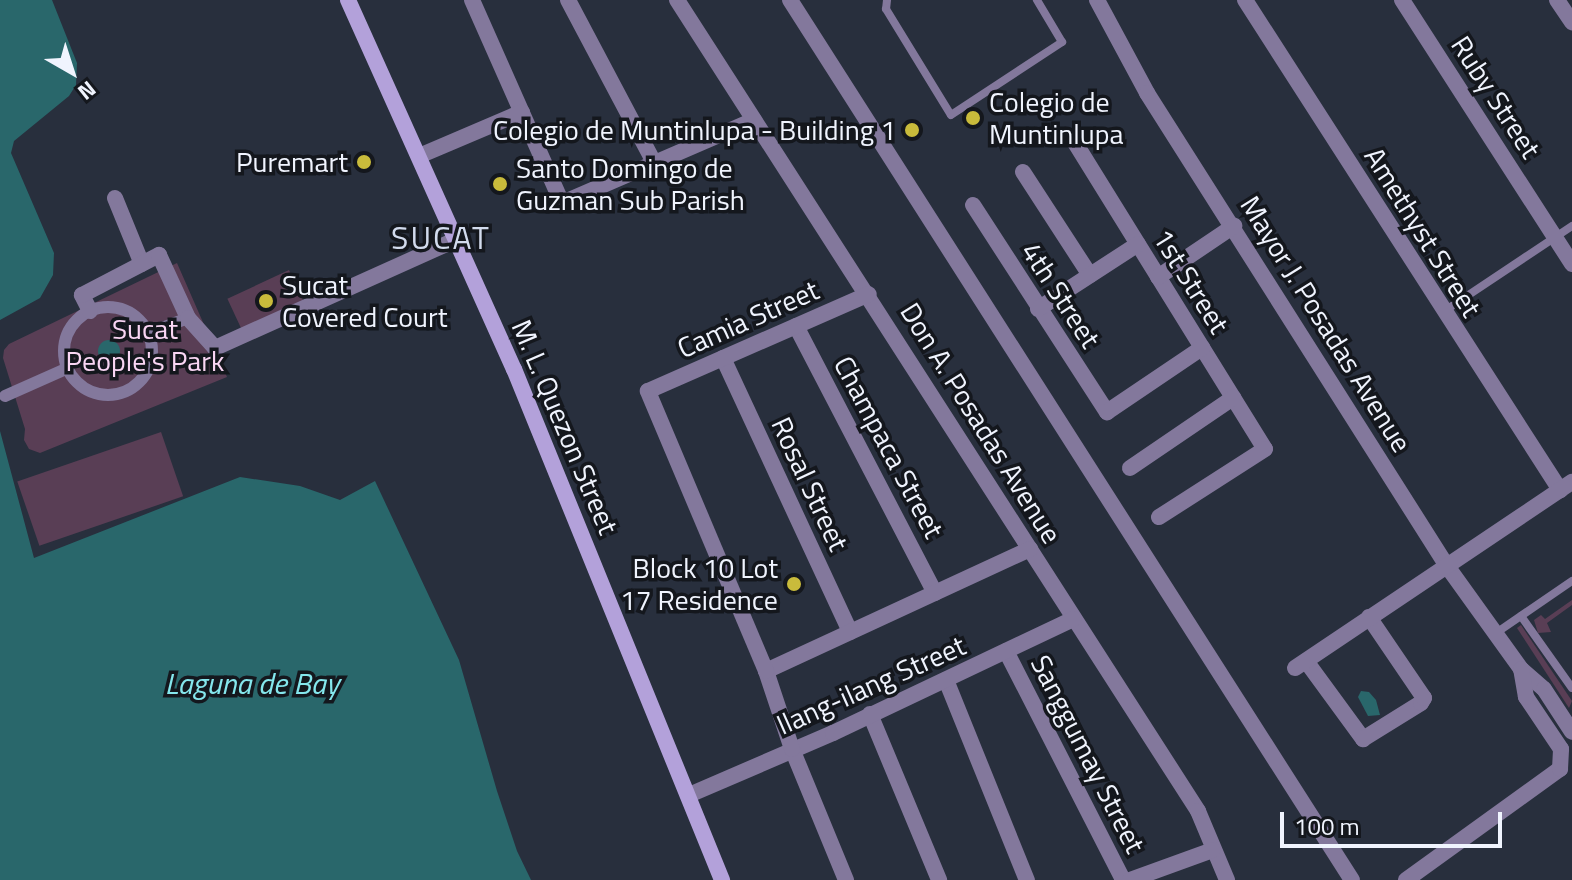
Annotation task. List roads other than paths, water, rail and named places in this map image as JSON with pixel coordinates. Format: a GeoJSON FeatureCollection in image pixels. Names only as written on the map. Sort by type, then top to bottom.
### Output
{"type":"FeatureCollection","features":[{"type":"Feature","properties":{"kind":"main road","name":"M. L. Quezon Street"},"geometry":{"type":"LineString","coordinates":[[348,0],[457,239],[722,880]]}},
{"type":"Feature","properties":{"kind":"street"},"geometry":{"type":"LineString","coordinates":[[472,0],[562,203],[754,120]]}},
{"type":"Feature","properties":{"kind":"street"},"geometry":{"type":"LineString","coordinates":[[568,0],[655,164]]}},
{"type":"Feature","properties":{"kind":"street","name":"Don A. Posadas Avenue"},"geometry":{"type":"LineString","coordinates":[[677,0],[869,294],[1198,811],[1227,880]]}},
{"type":"Feature","properties":{"kind":"street"},"geometry":{"type":"LineString","coordinates":[[790,0],[1352,880]]}},
{"type":"Feature","properties":{"kind":"street","name":"Mayor J. Posadas Avenue"},"geometry":{"type":"LineString","coordinates":[[1097,0],[1147,93],[1447,566],[1521,669],[1544,689],[1569,721]]}},
{"type":"Feature","properties":{"kind":"street","name":"Amethyst Street"},"geometry":{"type":"LineString","coordinates":[[1245,0],[1443,313],[1566,486]]}},
{"type":"Feature","properties":{"kind":"street","name":"Ruby Street"},"geometry":{"type":"LineString","coordinates":[[1402,0],[1572,264]]}},
{"type":"Feature","properties":{"kind":"street"},"geometry":{"type":"LineString","coordinates":[[1557,0],[1572,22]]}},
{"type":"Feature","properties":{"kind":"street"},"geometry":{"type":"LineString","coordinates":[[419,156],[522,112]]}},
{"type":"Feature","properties":{"kind":"street","name":"1st Street"},"geometry":{"type":"LineString","coordinates":[[1074,141],[1265,449],[1159,517]]}},
{"type":"Feature","properties":{"kind":"street"},"geometry":{"type":"LineString","coordinates":[[1023,172],[1090,275]]}},
{"type":"Feature","properties":{"kind":"street"},"geometry":{"type":"LineString","coordinates":[[115,198],[142,264]]}},
{"type":"Feature","properties":{"kind":"street","name":"4th Street"},"geometry":{"type":"LineString","coordinates":[[973,205],[1107,412],[1202,348]]}},
{"type":"Feature","properties":{"kind":"street"},"geometry":{"type":"LineString","coordinates":[[1158,277],[1234,226]]}},
{"type":"Feature","properties":{"kind":"street"},"geometry":{"type":"LineString","coordinates":[[90,311],[82,295],[159,255],[188,318],[215,348],[457,239]]}},
{"type":"Feature","properties":{"kind":"street"},"geometry":{"type":"LineString","coordinates":[[1038,309],[1138,244]]}},
{"type":"Feature","properties":{"kind":"street","name":"Camia Street"},"geometry":{"type":"LineString","coordinates":[[766,671],[648,391],[869,294]]}},
{"type":"Feature","properties":{"kind":"street"},"geometry":{"type":"LineString","coordinates":[[119,308],[137,317],[149,333],[151,362],[142,379],[127,391],[108,395],[89,391],[68,368],[64,351],[69,331],[90,311],[119,308]]}},
{"type":"Feature","properties":{"kind":"street"},"geometry":{"type":"LineString","coordinates":[[149,333],[188,318]]}},
{"type":"Feature","properties":{"kind":"street","name":"Champaca Street"},"geometry":{"type":"LineString","coordinates":[[796,326],[935,593]]}},
{"type":"Feature","properties":{"kind":"street","name":"Rosal Street"},"geometry":{"type":"LineString","coordinates":[[723,358],[850,632]]}},
{"type":"Feature","properties":{"kind":"street"},"geometry":{"type":"LineString","coordinates":[[5,396],[68,368]]}},
{"type":"Feature","properties":{"kind":"street"},"geometry":{"type":"LineString","coordinates":[[1130,468],[1233,398]]}},
{"type":"Feature","properties":{"kind":"street"},"geometry":{"type":"LineString","coordinates":[[1369,617],[1424,698],[1369,737],[1360,738],[1301,664],[1369,617],[1566,486]]}},
{"type":"Feature","properties":{"kind":"street"},"geometry":{"type":"LineString","coordinates":[[846,880],[792,749],[766,671],[1030,549]]}},
{"type":"Feature","properties":{"kind":"street","name":"Ilang-ilang Street"},"geometry":{"type":"LineString","coordinates":[[689,795],[946,680],[1073,619]]}},
{"type":"Feature","properties":{"kind":"street","name":"Sanggumay Street"},"geometry":{"type":"LineString","coordinates":[[1006,651],[1123,880]]}},
{"type":"Feature","properties":{"kind":"street","name":"Mayor J. Posadas Avenue"},"geometry":{"type":"LineString","coordinates":[[1406,880],[1560,769],[1561,749],[1526,697],[1521,669]]}},
{"type":"Feature","properties":{"kind":"street"},"geometry":{"type":"LineString","coordinates":[[946,680],[1027,880]]}},
{"type":"Feature","properties":{"kind":"street"},"geometry":{"type":"LineString","coordinates":[[870,714],[939,880]]}},
{"type":"Feature","properties":{"kind":"street"},"geometry":{"type":"LineString","coordinates":[[1130,880],[1213,850]]}},
{"type":"Feature","properties":{"kind":"lane"},"geometry":{"type":"LineString","coordinates":[[887,0],[886,9],[951,115],[1062,42],[1037,0]]}},
{"type":"Feature","properties":{"kind":"lane"},"geometry":{"type":"LineString","coordinates":[[1443,313],[1572,226]]}},
{"type":"Feature","properties":{"kind":"lane"},"geometry":{"type":"LineString","coordinates":[[1496,633],[1572,581]]}},
{"type":"Feature","properties":{"kind":"lane"},"geometry":{"type":"LineString","coordinates":[[1521,616],[1572,688]]}},
{"type":"Feature","properties":{"kind":"water"},"geometry":{"type":"Polygon","coordinates":[[[0,0],[52,0],[77,63],[76,85],[69,96],[14,141],[11,153],[54,253],[53,275],[40,298],[0,320],[0,0]]]}},
{"type":"Feature","properties":{"kind":"water"},"geometry":{"type":"Polygon","coordinates":[[[109,340],[117,343],[120,351],[117,359],[109,362],[101,359],[98,351],[101,343],[109,340]]]}},
{"type":"Feature","properties":{"kind":"water","name":"Laguna de Bay"},"geometry":{"type":"Polygon","coordinates":[[[0,431],[34,558],[240,477],[300,486],[340,500],[375,481],[459,660],[497,791],[517,851],[531,880],[0,880],[0,431]]]}},
{"type":"Feature","properties":{"kind":"water"},"geometry":{"type":"Polygon","coordinates":[[[1361,691],[1369,692],[1376,700],[1380,715],[1368,716],[1358,697],[1361,691]]]}},
{"type":"Feature","properties":{"kind":"place","name":"Colegio de Muntinlupa"},"geometry":{"type":"Point","coordinates":[973,118]}},
{"type":"Feature","properties":{"kind":"place","name":"Colegio de Muntinlupa - Building 1"},"geometry":{"type":"Point","coordinates":[912,130]}},
{"type":"Feature","properties":{"kind":"place","name":"Puremart"},"geometry":{"type":"Point","coordinates":[364,162]}},
{"type":"Feature","properties":{"kind":"place","name":"Santo Domingo de Guzman Sub Parish"},"geometry":{"type":"Point","coordinates":[500,184]}},
{"type":"Feature","properties":{"kind":"place","name":"Sucat Covered Court"},"geometry":{"type":"Point","coordinates":[266,301]}},
{"type":"Feature","properties":{"kind":"place","name":"Block 10 Lot 17 Residence"},"geometry":{"type":"Point","coordinates":[794,584]}},
{"type":"Feature","properties":{"kind":"district","name":"SUCAT"},"geometry":{"type":"Point","coordinates":[441,237]}},
{"type":"Feature","properties":{"kind":"park label","name":"Sucat People's Park"},"geometry":{"type":"Point","coordinates":[145,345]}}]}
